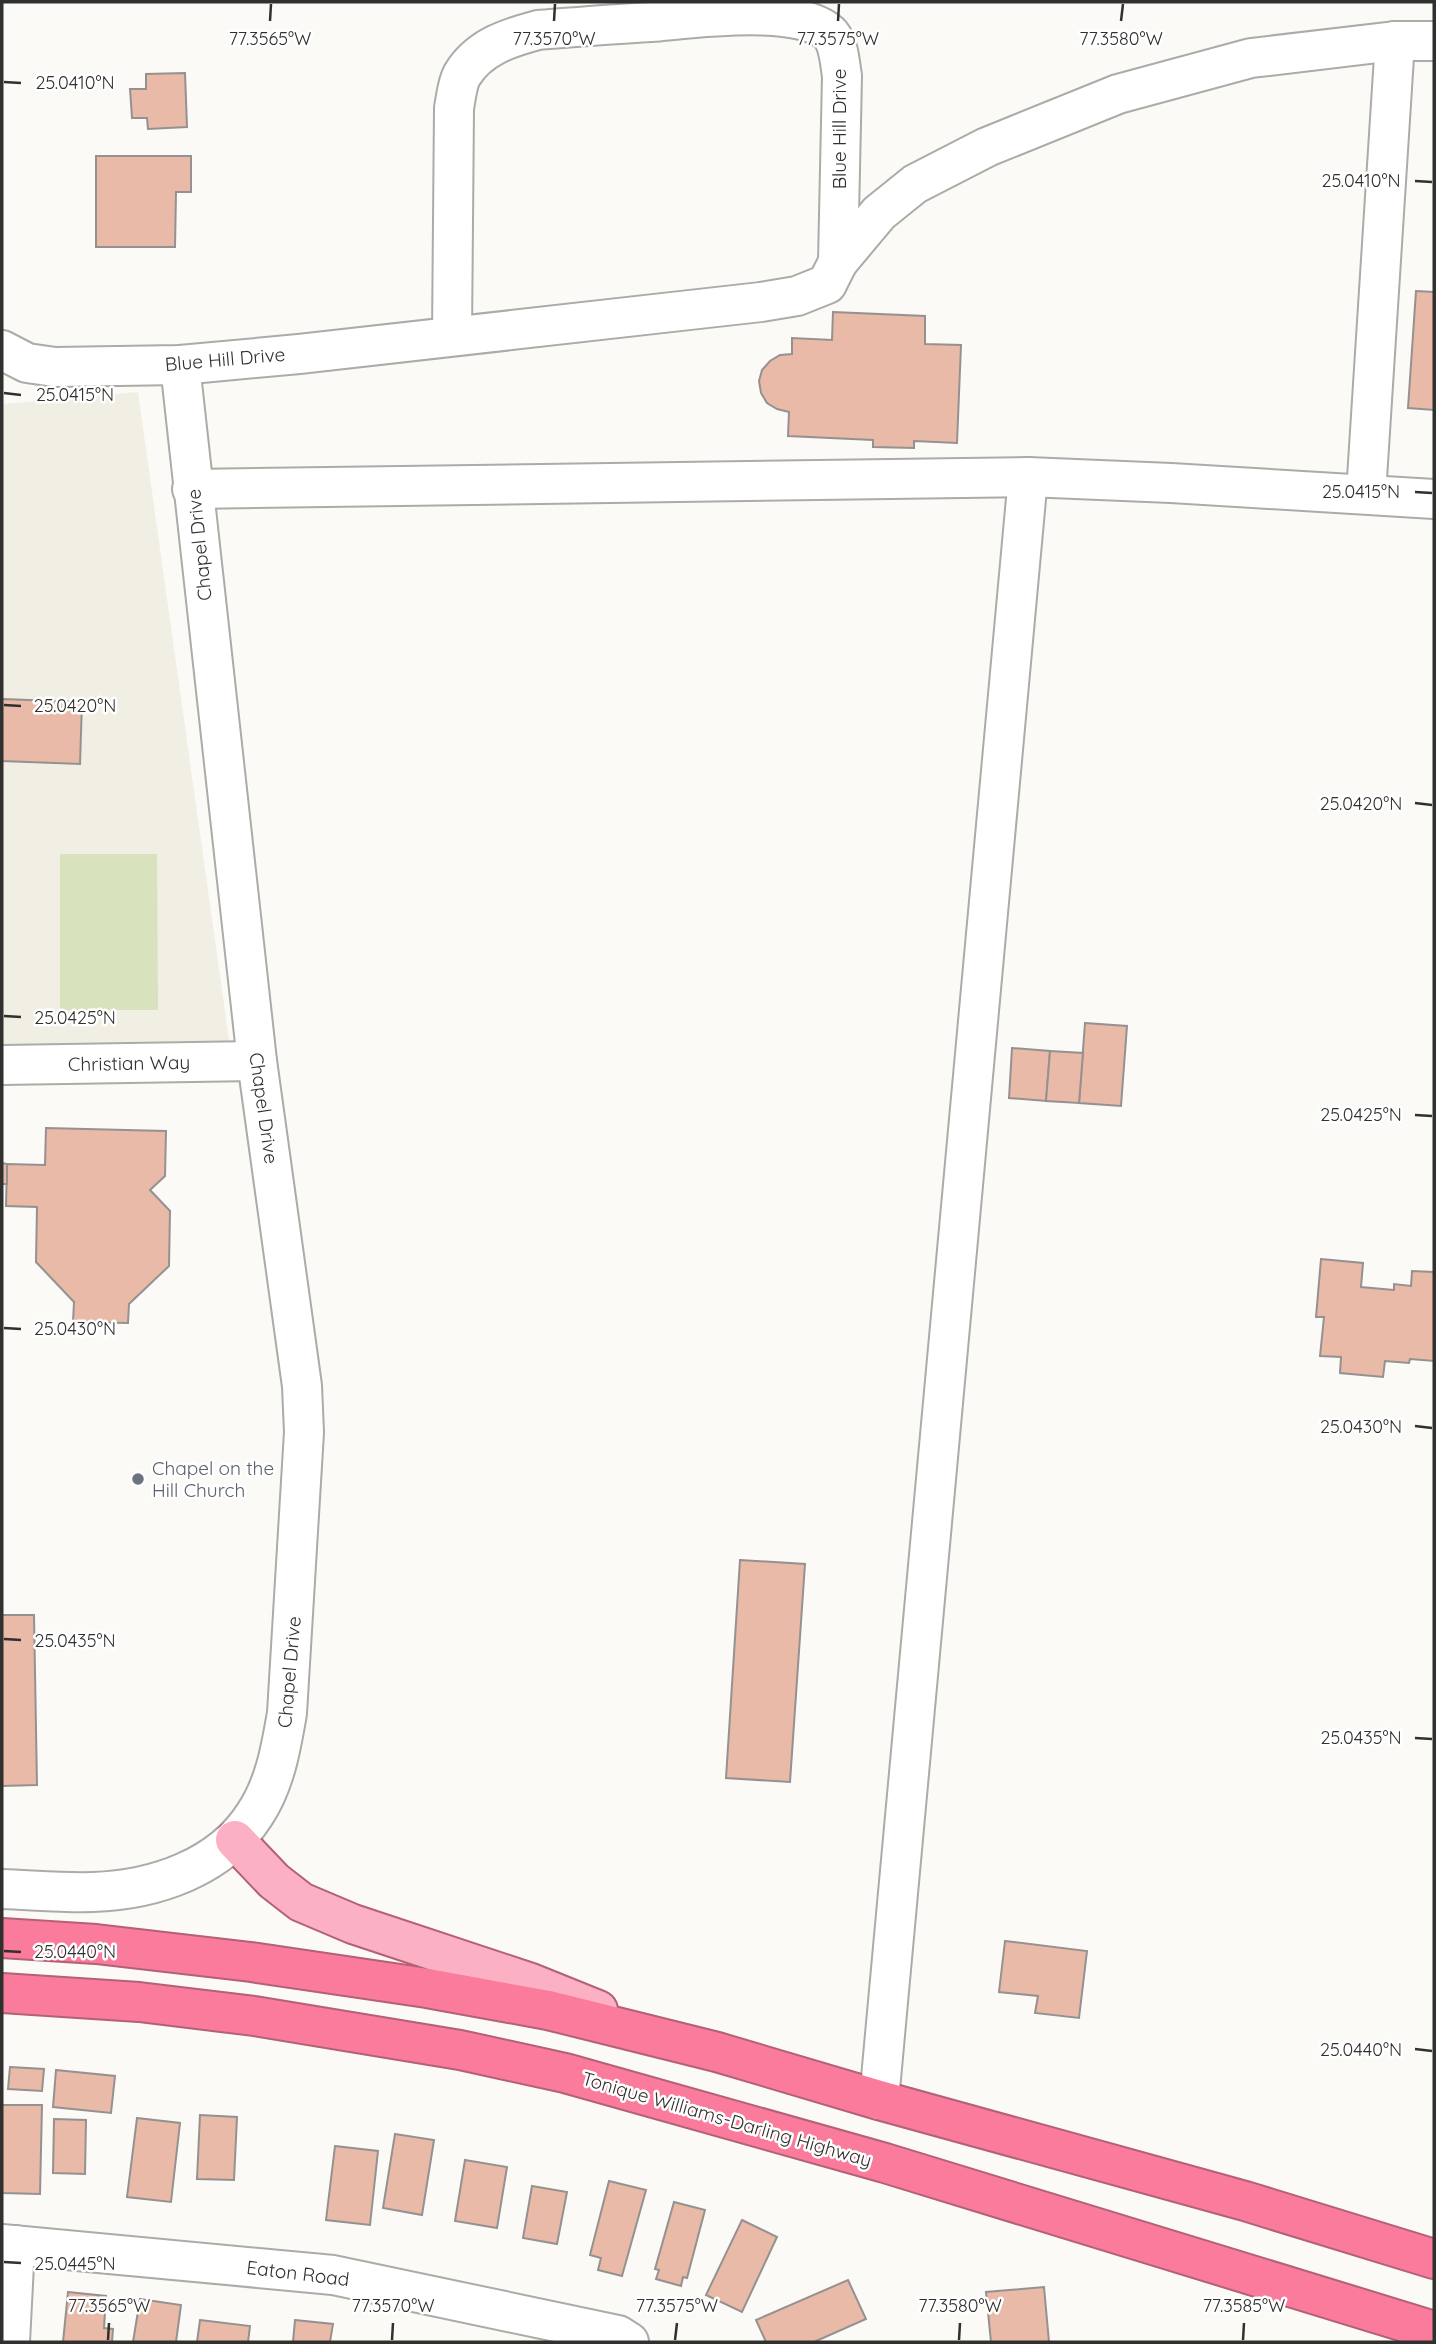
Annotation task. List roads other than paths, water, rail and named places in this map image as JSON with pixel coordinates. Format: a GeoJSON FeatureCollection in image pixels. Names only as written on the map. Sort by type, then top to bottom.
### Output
{"type":"FeatureCollection","features":[{"type":"Feature","properties":{"kind":"highway"},"geometry":{"type":"LineString","coordinates":[[2,1938],[96,1944],[251,1962],[548,2010],[662,2037],[1245,2201],[1434,2259]]}},
{"type":"Feature","properties":{"kind":"highway","name":"Tonique Williams-Darling Highway"},"geometry":{"type":"LineString","coordinates":[[2,1993],[139,2002],[241,2014],[460,2050],[565,2073],[885,2163],[1434,2331]]}},
{"type":"Feature","properties":{"kind":"main road"},"geometry":{"type":"LineString","coordinates":[[235,1840],[274,1881],[301,1902],[353,1924],[531,1983],[662,2037]]}},
{"type":"Feature","properties":{"kind":"street","name":"Blue Hill Drive"},"geometry":{"type":"LineString","coordinates":[[2,350],[26,363],[55,367],[180,365],[452,336],[761,302],[797,296],[827,284],[838,262],[842,76],[835,18],[810,22],[747,8],[538,30],[508,37],[480,54],[461,77],[453,108],[452,336]]}},
{"type":"Feature","properties":{"kind":"street"},"geometry":{"type":"LineString","coordinates":[[1366,494],[1395,41]]}},
{"type":"Feature","properties":{"kind":"street"},"geometry":{"type":"LineString","coordinates":[[838,262],[879,214],[915,184],[986,147],[1118,94],[1251,58],[1395,41],[1434,41]]}},
{"type":"Feature","properties":{"kind":"street","name":"Chapel Drive"},"geometry":{"type":"LineString","coordinates":[[2,1889],[93,1892],[136,1888],[174,1877],[207,1863],[235,1840],[255,1814],[271,1784],[287,1713],[304,1432],[302,1386],[298,1340],[257,1061],[180,365]]}},
{"type":"Feature","properties":{"kind":"street"},"geometry":{"type":"LineString","coordinates":[[879,2100],[1028,477]]}},
{"type":"Feature","properties":{"kind":"street"},"geometry":{"type":"LineString","coordinates":[[192,489],[1028,477],[1434,499]]}},
{"type":"Feature","properties":{"kind":"street","name":"Christian Way"},"geometry":{"type":"LineString","coordinates":[[2,1065],[257,1061]]}},
{"type":"Feature","properties":{"kind":"street"},"geometry":{"type":"LineString","coordinates":[[8,2245],[10,2342]]}},
{"type":"Feature","properties":{"kind":"street","name":"Eaton Road"},"geometry":{"type":"LineString","coordinates":[[8,2245],[333,2275],[618,2335],[629,2342]]}},
{"type":"Feature","properties":{"kind":"place","name":"Chapel on the Hill Church"},"geometry":{"type":"Point","coordinates":[138,1479]}}]}
